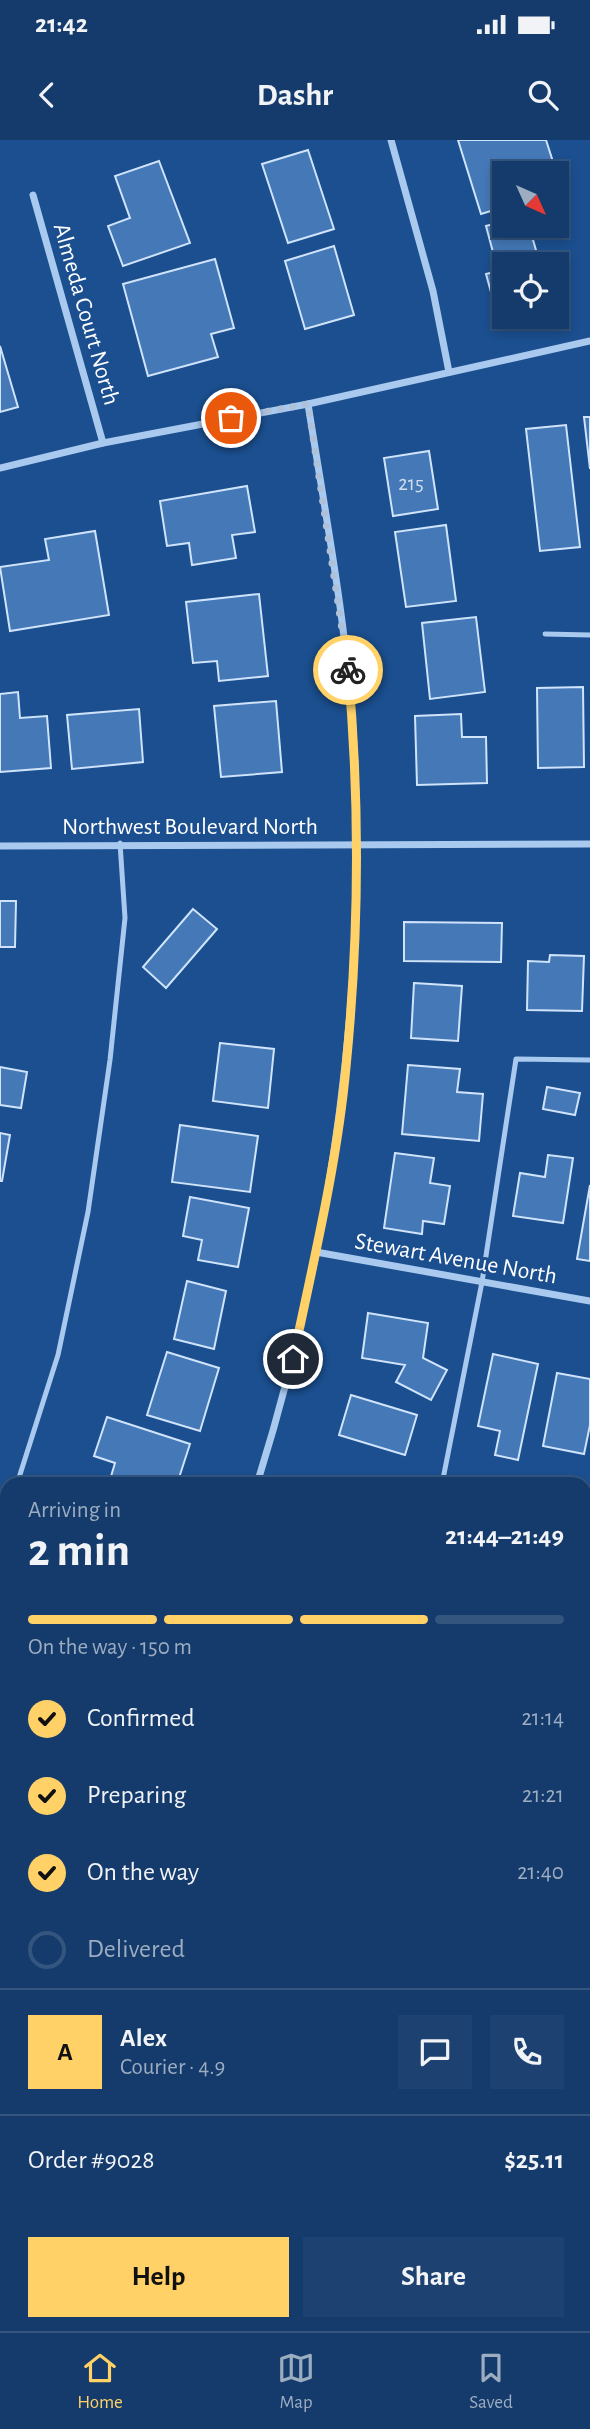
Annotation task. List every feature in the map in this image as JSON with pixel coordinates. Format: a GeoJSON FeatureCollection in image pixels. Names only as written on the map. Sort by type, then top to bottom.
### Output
{"type":"FeatureCollection","features":[{"type":"Feature","properties":{"kind":"street"},"geometry":{"type":"LineString","coordinates":[[391,140],[433,291],[449,372]]}},
{"type":"Feature","properties":{"kind":"street","name":"Almeda Court North"},"geometry":{"type":"LineString","coordinates":[[33,195],[103,443]]}},
{"type":"Feature","properties":{"kind":"street"},"geometry":{"type":"LineString","coordinates":[[0,468],[103,443],[308,404],[590,341]]}},
{"type":"Feature","properties":{"kind":"street"},"geometry":{"type":"LineString","coordinates":[[259,1477],[293,1359],[316,1252],[346,1069],[354,956],[353,732],[344,635],[308,404]]}},
{"type":"Feature","properties":{"kind":"street","name":"Northwest Boulevard North"},"geometry":{"type":"LineString","coordinates":[[0,846],[590,844]]}},
{"type":"Feature","properties":{"kind":"street","name":"Stewart Avenue North"},"geometry":{"type":"LineString","coordinates":[[316,1252],[590,1301]]}},
{"type":"Feature","properties":{"kind":"lane"},"geometry":{"type":"LineString","coordinates":[[545,634],[590,635]]}},
{"type":"Feature","properties":{"kind":"lane"},"geometry":{"type":"LineString","coordinates":[[19,1477],[58,1355],[88,1212],[110,1060],[125,918],[120,844]]}},
{"type":"Feature","properties":{"kind":"lane"},"geometry":{"type":"LineString","coordinates":[[443,1477],[482,1282],[516,1059],[590,1060]]}},
{"type":"Feature","properties":{"kind":"building"},"geometry":{"type":"Polygon","coordinates":[[[458,140],[546,140],[553,161],[492,161],[492,211],[481,214],[458,140]]]}},
{"type":"Feature","properties":{"kind":"building"},"geometry":{"type":"Polygon","coordinates":[[[308,150],[334,229],[288,243],[262,164],[308,150]]]}},
{"type":"Feature","properties":{"kind":"building"},"geometry":{"type":"Polygon","coordinates":[[[159,161],[190,243],[123,266],[108,226],[130,218],[115,176],[159,161]]]}},
{"type":"Feature","properties":{"kind":"building"},"geometry":{"type":"Polygon","coordinates":[[[492,224],[492,238],[532,238],[537,252],[493,252],[486,226],[492,224]]]}},
{"type":"Feature","properties":{"kind":"building"},"geometry":{"type":"Polygon","coordinates":[[[334,246],[354,315],[305,329],[285,261],[334,246]]]}},
{"type":"Feature","properties":{"kind":"building"},"geometry":{"type":"Polygon","coordinates":[[[215,259],[234,328],[211,334],[218,357],[148,376],[123,284],[215,259]]]}},
{"type":"Feature","properties":{"kind":"building"},"geometry":{"type":"Polygon","coordinates":[[[492,272],[492,296],[486,274],[492,272]]]}},
{"type":"Feature","properties":{"kind":"building"},"geometry":{"type":"Polygon","coordinates":[[[0,346],[18,407],[0,412],[0,346]]]}},
{"type":"Feature","properties":{"kind":"building"},"geometry":{"type":"Polygon","coordinates":[[[584,417],[590,417],[590,469],[584,417]]]}},
{"type":"Feature","properties":{"kind":"building"},"geometry":{"type":"Polygon","coordinates":[[[566,425],[580,547],[540,551],[526,429],[566,425]]]}},
{"type":"Feature","properties":{"kind":"building"},"geometry":{"type":"Polygon","coordinates":[[[429,451],[438,509],[393,516],[384,458],[429,451]]]}},
{"type":"Feature","properties":{"kind":"building"},"geometry":{"type":"Polygon","coordinates":[[[247,486],[255,532],[232,535],[236,558],[192,565],[189,543],[167,546],[160,501],[247,486]]]}},
{"type":"Feature","properties":{"kind":"building"},"geometry":{"type":"Polygon","coordinates":[[[446,525],[456,601],[406,607],[395,532],[446,525]]]}},
{"type":"Feature","properties":{"kind":"building"},"geometry":{"type":"Polygon","coordinates":[[[95,531],[109,615],[10,631],[0,567],[49,560],[45,539],[95,531]]]}},
{"type":"Feature","properties":{"kind":"building"},"geometry":{"type":"Polygon","coordinates":[[[259,594],[268,676],[219,681],[217,661],[193,663],[186,602],[259,594]]]}},
{"type":"Feature","properties":{"kind":"building"},"geometry":{"type":"Polygon","coordinates":[[[476,617],[485,692],[430,699],[422,623],[476,617]]]}},
{"type":"Feature","properties":{"kind":"building"},"geometry":{"type":"Polygon","coordinates":[[[583,687],[584,767],[538,768],[537,688],[583,687]]]}},
{"type":"Feature","properties":{"kind":"building"},"geometry":{"type":"Polygon","coordinates":[[[18,692],[20,718],[47,716],[51,768],[0,772],[0,694],[18,692]]]}},
{"type":"Feature","properties":{"kind":"building"},"geometry":{"type":"Polygon","coordinates":[[[276,701],[282,772],[221,777],[214,706],[276,701]]]}},
{"type":"Feature","properties":{"kind":"building"},"geometry":{"type":"Polygon","coordinates":[[[139,709],[143,762],[72,769],[67,715],[139,709]]]}},
{"type":"Feature","properties":{"kind":"building"},"geometry":{"type":"Polygon","coordinates":[[[461,714],[462,737],[486,737],[487,783],[417,785],[415,716],[461,714]]]}},
{"type":"Feature","properties":{"kind":"building"},"geometry":{"type":"Polygon","coordinates":[[[0,901],[16,901],[15,947],[0,947],[0,901]]]}},
{"type":"Feature","properties":{"kind":"building"},"geometry":{"type":"Polygon","coordinates":[[[193,909],[217,929],[166,988],[143,967],[193,909]]]}},
{"type":"Feature","properties":{"kind":"building"},"geometry":{"type":"Polygon","coordinates":[[[404,922],[502,923],[501,962],[404,961],[404,922]]]}},
{"type":"Feature","properties":{"kind":"building"},"geometry":{"type":"Polygon","coordinates":[[[550,955],[584,956],[582,1011],[527,1010],[528,961],[549,962],[550,955]]]}},
{"type":"Feature","properties":{"kind":"building"},"geometry":{"type":"Polygon","coordinates":[[[414,983],[462,986],[458,1041],[411,1038],[414,983]]]}},
{"type":"Feature","properties":{"kind":"building"},"geometry":{"type":"Polygon","coordinates":[[[220,1043],[274,1049],[268,1108],[213,1101],[220,1043]]]}},
{"type":"Feature","properties":{"kind":"building"},"geometry":{"type":"Polygon","coordinates":[[[408,1065],[460,1069],[457,1092],[483,1094],[479,1141],[402,1134],[408,1065]]]}},
{"type":"Feature","properties":{"kind":"building"},"geometry":{"type":"Polygon","coordinates":[[[0,1067],[27,1072],[21,1108],[0,1105],[0,1067]]]}},
{"type":"Feature","properties":{"kind":"building"},"geometry":{"type":"Polygon","coordinates":[[[547,1087],[580,1093],[575,1115],[543,1109],[547,1087]]]}},
{"type":"Feature","properties":{"kind":"building"},"geometry":{"type":"Polygon","coordinates":[[[180,1125],[258,1136],[250,1192],[172,1182],[180,1125]]]}},
{"type":"Feature","properties":{"kind":"building"},"geometry":{"type":"Polygon","coordinates":[[[0,1133],[10,1135],[2,1181],[0,1181],[0,1133]]]}},
{"type":"Feature","properties":{"kind":"building"},"geometry":{"type":"Polygon","coordinates":[[[395,1153],[434,1158],[430,1183],[450,1186],[444,1224],[423,1221],[422,1234],[384,1228],[395,1153]]]}},
{"type":"Feature","properties":{"kind":"building"},"geometry":{"type":"Polygon","coordinates":[[[548,1155],[573,1158],[563,1223],[513,1216],[520,1173],[545,1177],[548,1155]]]}},
{"type":"Feature","properties":{"kind":"building"},"geometry":{"type":"Polygon","coordinates":[[[590,1185],[590,1261],[577,1259],[590,1185]]]}},
{"type":"Feature","properties":{"kind":"building"},"geometry":{"type":"Polygon","coordinates":[[[190,1197],[249,1208],[238,1267],[198,1260],[202,1240],[183,1236],[190,1197]]]}},
{"type":"Feature","properties":{"kind":"building"},"geometry":{"type":"Polygon","coordinates":[[[187,1281],[226,1291],[214,1349],[174,1339],[187,1281]]]}},
{"type":"Feature","properties":{"kind":"building"},"geometry":{"type":"Polygon","coordinates":[[[368,1313],[428,1323],[423,1358],[447,1370],[431,1400],[396,1382],[405,1365],[362,1358],[368,1313]]]}},
{"type":"Feature","properties":{"kind":"building"},"geometry":{"type":"Polygon","coordinates":[[[167,1352],[219,1368],[200,1431],[147,1415],[167,1352]]]}},
{"type":"Feature","properties":{"kind":"building"},"geometry":{"type":"Polygon","coordinates":[[[493,1354],[538,1364],[518,1460],[495,1455],[500,1431],[478,1426],[493,1354]]]}},
{"type":"Feature","properties":{"kind":"building"},"geometry":{"type":"Polygon","coordinates":[[[557,1373],[590,1379],[590,1425],[584,1454],[543,1446],[557,1373]]]}},
{"type":"Feature","properties":{"kind":"building"},"geometry":{"type":"Polygon","coordinates":[[[351,1395],[417,1415],[405,1455],[339,1435],[351,1395]]]}},
{"type":"Feature","properties":{"kind":"building"},"geometry":{"type":"Polygon","coordinates":[[[107,1417],[190,1444],[179,1477],[111,1477],[115,1463],[94,1456],[107,1417]]]}},
{"type":"Feature","properties":{"kind":"way so far"},"geometry":{"type":"LineString","coordinates":[[231,418],[308,404],[348,670]]}},
{"type":"Feature","properties":{"kind":"route"},"geometry":{"type":"LineString","coordinates":[[293,1359],[316,1252],[346,1069],[354,956],[355,845],[353,732],[348,670]]}}]}
